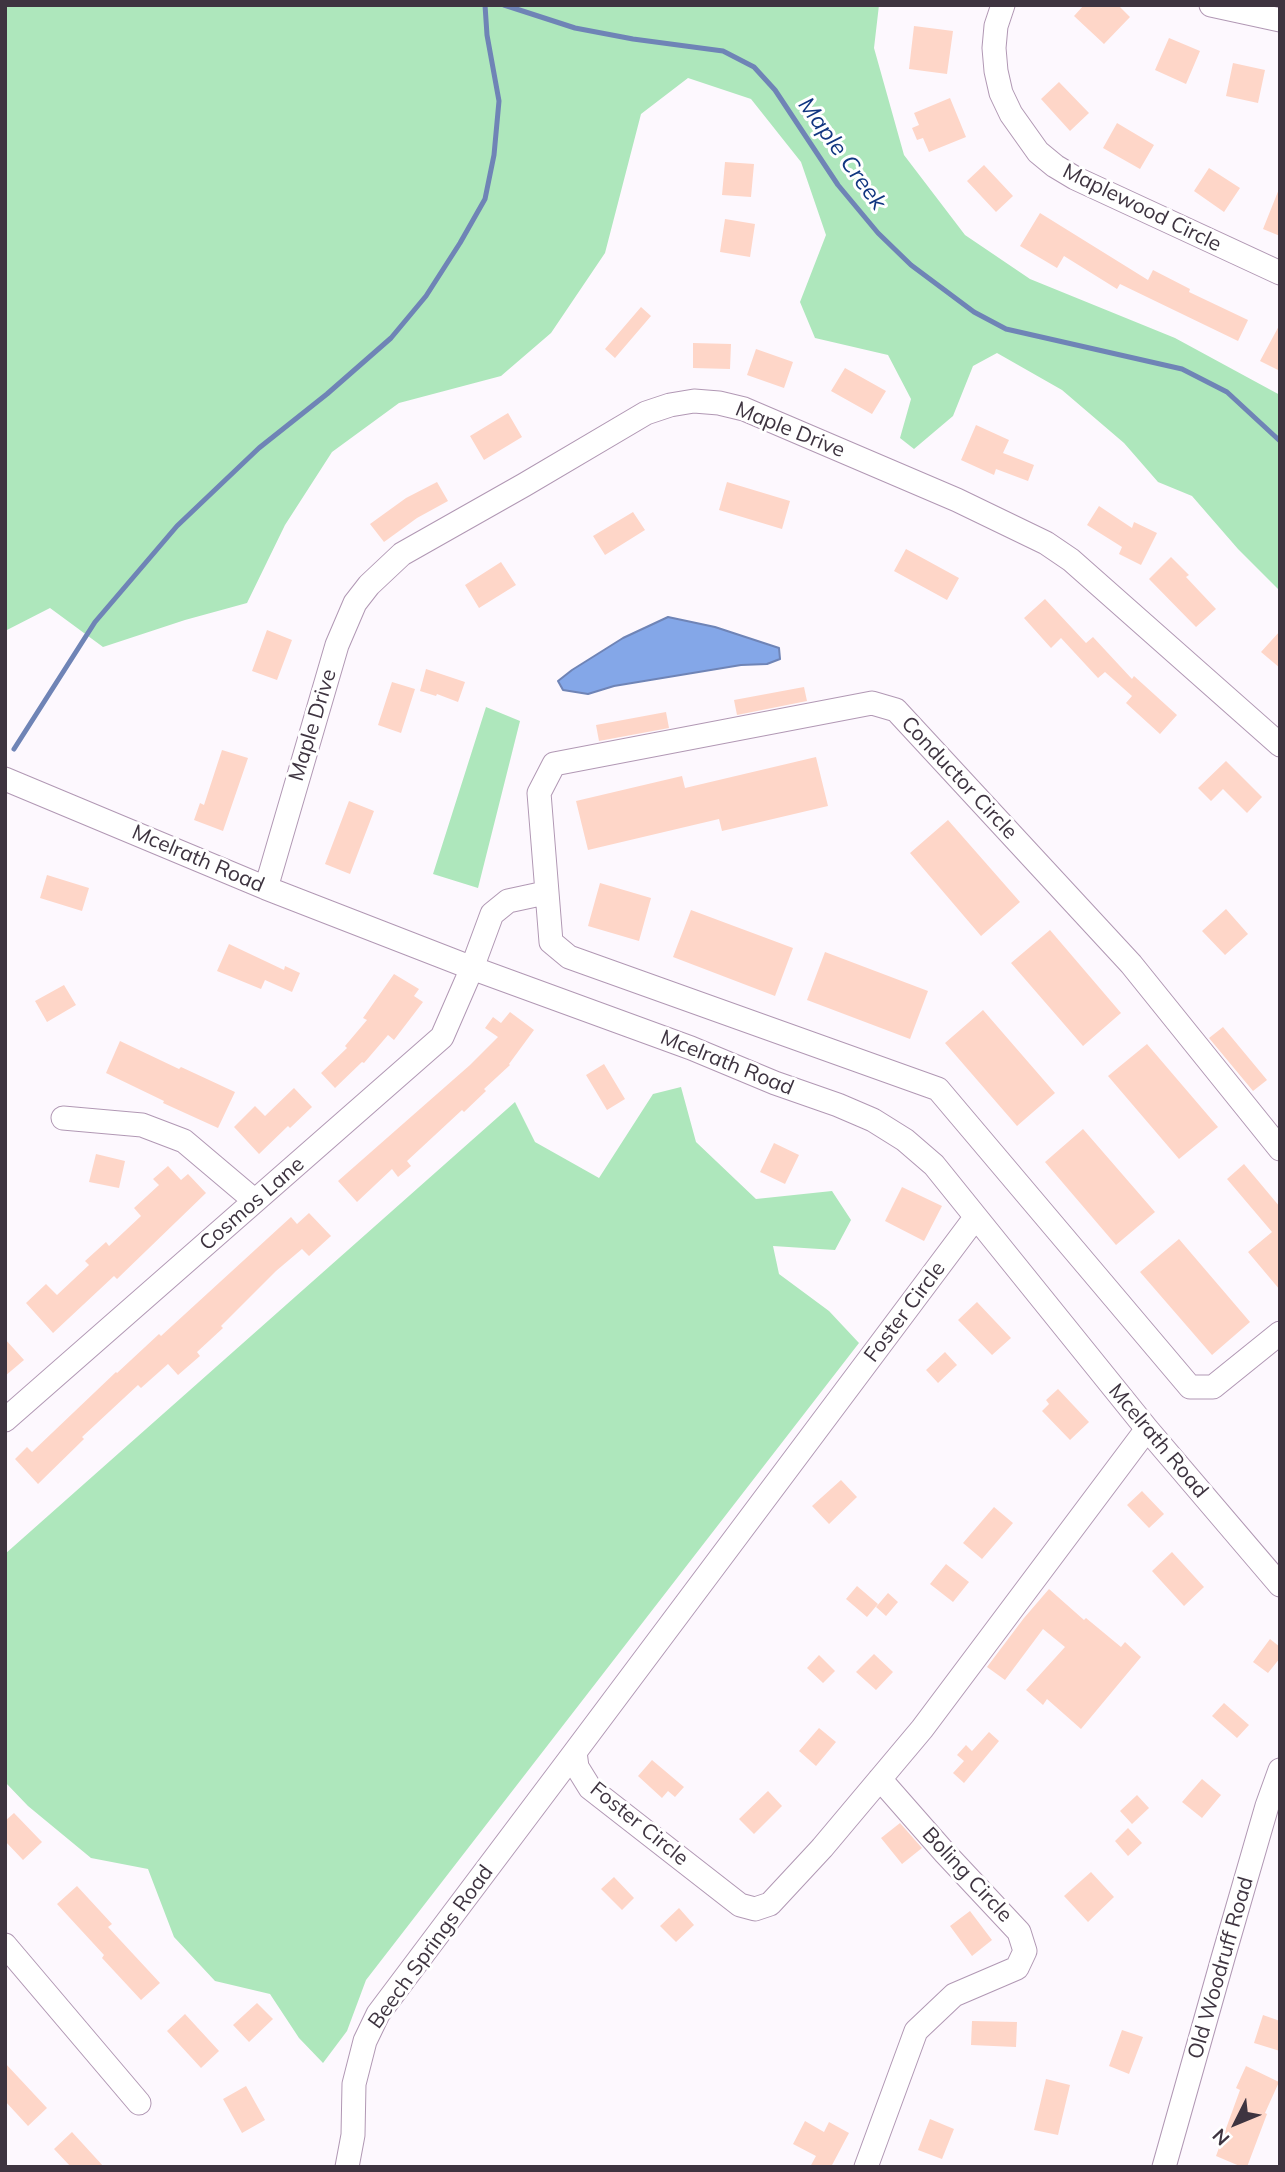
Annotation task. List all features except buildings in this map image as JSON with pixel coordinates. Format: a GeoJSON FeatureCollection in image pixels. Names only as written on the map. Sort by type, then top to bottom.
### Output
{"type":"FeatureCollection","features":[{"type":"Feature","properties":{"kind":"street","name":"Maplewood Circle"},"geometry":{"type":"LineString","coordinates":[[1003,5],[996,26],[994,48],[1001,93],[1010,114],[1038,152],[1075,178],[1280,273]]}},
{"type":"Feature","properties":{"kind":"street"},"geometry":{"type":"LineString","coordinates":[[1211,5],[1280,20]]}},
{"type":"Feature","properties":{"kind":"street","name":"Maple Drive"},"geometry":{"type":"LineString","coordinates":[[266,888],[337,645],[355,603],[369,585],[402,554],[646,413],[694,401],[719,402],[744,409],[957,500],[1046,543],[1090,577],[1280,745]]}},
{"type":"Feature","properties":{"kind":"street","name":"Conductor Circle"},"geometry":{"type":"LineString","coordinates":[[1280,1149],[1130,964],[897,709],[872,703],[554,764],[538,793],[551,942],[569,957],[938,1089],[1190,1387],[1213,1387],[1280,1333]]}},
{"type":"Feature","properties":{"kind":"street","name":"Mcelrath Road"},"geometry":{"type":"LineString","coordinates":[[5,779],[266,888],[838,1105],[873,1120],[905,1140],[933,1166],[1147,1429],[1280,1585]]}},
{"type":"Feature","properties":{"kind":"street"},"geometry":{"type":"LineString","coordinates":[[472,968],[492,914],[508,901],[545,893]]}},
{"type":"Feature","properties":{"kind":"street","name":"Cosmos Lane"},"geometry":{"type":"LineString","coordinates":[[5,1420],[442,1037],[472,968]]}},
{"type":"Feature","properties":{"kind":"street"},"geometry":{"type":"LineString","coordinates":[[63,1118],[142,1125],[184,1141],[256,1201]]}},
{"type":"Feature","properties":{"kind":"street","name":"Foster Circle"},"geometry":{"type":"LineString","coordinates":[[975,1218],[575,1752],[577,1767],[590,1788],[740,1905],[755,1909],[770,1904],[880,1779],[999,1629],[1071,1527],[1147,1429]]}},
{"type":"Feature","properties":{"kind":"street","name":"Beech Springs Road"},"geometry":{"type":"LineString","coordinates":[[347,2167],[353,2134],[354,2084],[365,2041],[378,2014],[575,1752]]}},
{"type":"Feature","properties":{"kind":"street","name":"Old Woodruff Road"},"geometry":{"type":"LineString","coordinates":[[1164,2167],[1267,1806],[1280,1770]]}},
{"type":"Feature","properties":{"kind":"street","name":"Boling Circle"},"geometry":{"type":"LineString","coordinates":[[866,2167],[916,2031],[954,1995],[1017,1968],[1025,1951],[1019,1932],[880,1779]]}},
{"type":"Feature","properties":{"kind":"street"},"geometry":{"type":"LineString","coordinates":[[5,1945],[139,2103]]}},
{"type":"Feature","properties":{"kind":"green space"},"geometry":{"type":"Polygon","coordinates":[[[5,5],[879,5],[874,48],[904,155],[965,235],[1030,279],[1175,338],[1280,395],[1280,591],[1238,549],[1192,496],[1158,482],[1124,443],[1062,390],[997,353],[973,366],[953,416],[914,449],[900,438],[911,399],[888,355],[815,338],[800,302],[826,235],[801,162],[751,99],[688,78],[641,114],[605,253],[551,333],[501,376],[399,403],[332,452],[285,525],[247,603],[103,647],[50,608],[5,631],[5,5]]]}},
{"type":"Feature","properties":{"kind":"green space"},"geometry":{"type":"Polygon","coordinates":[[[486,707],[520,721],[478,888],[433,874],[486,707]]]}},
{"type":"Feature","properties":{"kind":"green space"},"geometry":{"type":"Polygon","coordinates":[[[681,1087],[696,1142],[756,1199],[832,1191],[851,1220],[835,1250],[773,1246],[779,1274],[829,1311],[859,1343],[366,1980],[347,2031],[323,2063],[299,2038],[270,1994],[215,1981],[174,1937],[148,1869],[91,1858],[28,1806],[5,1782],[5,1554],[515,1102],[535,1142],[599,1178],[653,1094],[681,1087]]]}},
{"type":"Feature","properties":{"kind":"water"},"geometry":{"type":"Polygon","coordinates":[[[668,617],[715,627],[779,648],[780,659],[767,664],[741,665],[614,686],[588,694],[563,690],[558,681],[572,670],[623,638],[668,617]]]}},
{"type":"Feature","properties":{"kind":"waterway"},"geometry":{"type":"LineString","coordinates":[[14,749],[95,622],[177,526],[259,448],[391,338],[426,296],[460,243],[485,199],[494,155],[499,101],[487,35],[485,5]]}},
{"type":"Feature","properties":{"kind":"waterway","name":"Maple Creek"},"geometry":{"type":"LineString","coordinates":[[504,5],[575,28],[723,51],[754,67],[775,90],[838,185],[878,233],[911,265],[974,312],[1006,329],[1182,369],[1227,392],[1280,441]]}}]}
